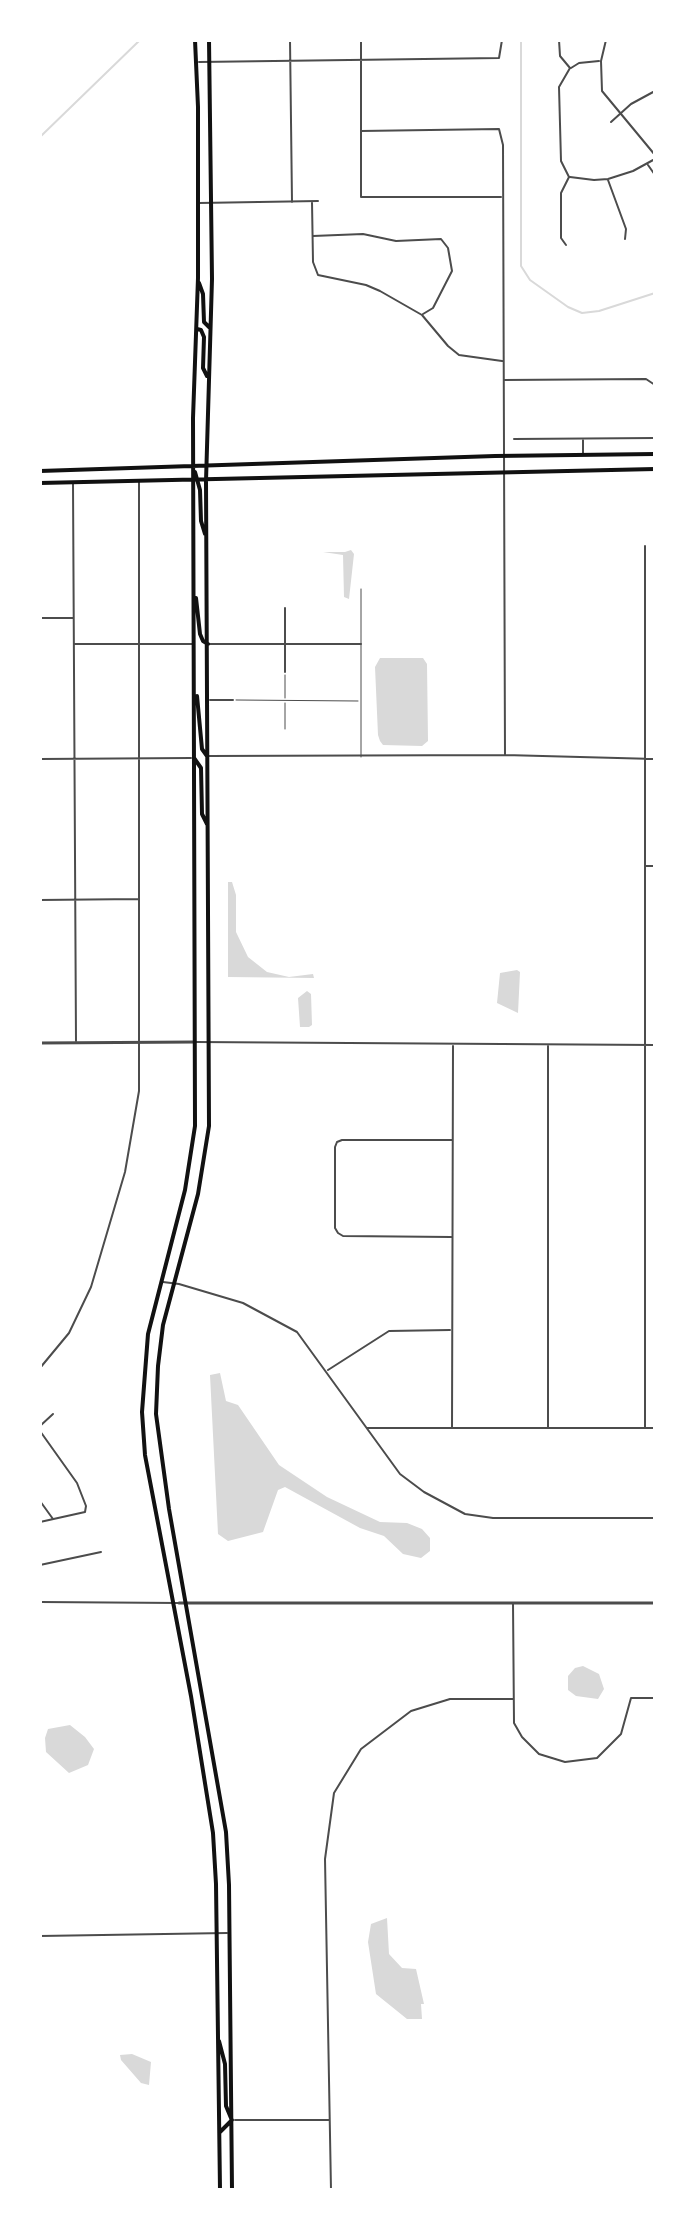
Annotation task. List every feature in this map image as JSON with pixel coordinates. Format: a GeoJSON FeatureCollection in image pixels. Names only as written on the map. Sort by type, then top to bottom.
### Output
{"type":"FeatureCollection","features":[{"type":"Feature","properties":{"kind":"main road"},"geometry":{"type":"LineString","coordinates":[[195,40],[198,281],[193,466],[206,540]]}},
{"type":"Feature","properties":{"kind":"main road"},"geometry":{"type":"LineString","coordinates":[[209,40],[211,203],[206,466],[209,1126],[205,1162],[163,1325],[156,1414],[159,1448],[222,1801],[230,1933],[232,2190]]}},
{"type":"Feature","properties":{"kind":"main road"},"geometry":{"type":"LineString","coordinates":[[198,281],[203,294],[204,322],[210,327]]}},
{"type":"Feature","properties":{"kind":"main road"},"geometry":{"type":"LineString","coordinates":[[196,329],[203,333],[203,368],[208,378]]}},
{"type":"Feature","properties":{"kind":"main road"},"geometry":{"type":"LineString","coordinates":[[40,471],[655,454]]}},
{"type":"Feature","properties":{"kind":"main road"},"geometry":{"type":"LineString","coordinates":[[40,483],[655,469]]}},
{"type":"Feature","properties":{"kind":"main road"},"geometry":{"type":"LineString","coordinates":[[195,481],[195,1126],[192,1159],[148,1334],[144,1366],[144,1448],[209,1799],[215,1856],[220,2190]]}},
{"type":"Feature","properties":{"kind":"main road"},"geometry":{"type":"LineString","coordinates":[[194,592],[198,603],[200,634],[208,644]]}},
{"type":"Feature","properties":{"kind":"main road"},"geometry":{"type":"LineString","coordinates":[[194,658],[208,644]]}},
{"type":"Feature","properties":{"kind":"main road"},"geometry":{"type":"LineString","coordinates":[[194,686],[202,749],[207,756]]}},
{"type":"Feature","properties":{"kind":"main road"},"geometry":{"type":"LineString","coordinates":[[194,758],[201,768],[202,814],[208,825]]}},
{"type":"Feature","properties":{"kind":"main road"},"geometry":{"type":"LineString","coordinates":[[144,1448],[159,1448]]}},
{"type":"Feature","properties":{"kind":"main road"},"geometry":{"type":"LineString","coordinates":[[218,2040],[224,2052],[227,2111],[232,2120]]}},
{"type":"Feature","properties":{"kind":"main road"},"geometry":{"type":"LineString","coordinates":[[220,2133],[232,2120]]}},
{"type":"Feature","properties":{"kind":"street"},"geometry":{"type":"LineString","coordinates":[[290,40],[292,202]]}},
{"type":"Feature","properties":{"kind":"street"},"geometry":{"type":"LineString","coordinates":[[361,40],[361,197],[502,197]]}},
{"type":"Feature","properties":{"kind":"street"},"geometry":{"type":"LineString","coordinates":[[196,62],[499,58],[502,40]]}},
{"type":"Feature","properties":{"kind":"street"},"geometry":{"type":"LineString","coordinates":[[559,40],[560,56],[570,68]]}},
{"type":"Feature","properties":{"kind":"street"},"geometry":{"type":"LineString","coordinates":[[569,177],[608,179],[648,164],[655,157],[602,91],[601,61],[606,40]]}},
{"type":"Feature","properties":{"kind":"street"},"geometry":{"type":"LineString","coordinates":[[569,177],[561,161],[559,87],[570,68],[579,63],[601,61]]}},
{"type":"Feature","properties":{"kind":"street"},"geometry":{"type":"LineString","coordinates":[[611,122],[631,104],[655,91]]}},
{"type":"Feature","properties":{"kind":"street"},"geometry":{"type":"LineString","coordinates":[[361,131],[499,129],[503,145],[505,755]]}},
{"type":"Feature","properties":{"kind":"street"},"geometry":{"type":"LineString","coordinates":[[648,164],[655,175]]}},
{"type":"Feature","properties":{"kind":"street"},"geometry":{"type":"LineString","coordinates":[[566,245],[561,238],[560,205],[561,193],[569,177]]}},
{"type":"Feature","properties":{"kind":"street"},"geometry":{"type":"LineString","coordinates":[[608,179],[626,229],[625,239]]}},
{"type":"Feature","properties":{"kind":"street"},"geometry":{"type":"LineString","coordinates":[[198,203],[318,201]]}},
{"type":"Feature","properties":{"kind":"street"},"geometry":{"type":"LineString","coordinates":[[312,202],[313,267],[318,275],[366,285],[422,315],[459,355],[503,362]]}},
{"type":"Feature","properties":{"kind":"street"},"geometry":{"type":"LineString","coordinates":[[313,236],[363,234],[396,241],[431,237],[441,239],[448,248],[452,271],[433,308],[422,315]]}},
{"type":"Feature","properties":{"kind":"street"},"geometry":{"type":"LineString","coordinates":[[503,380],[646,379],[655,385]]}},
{"type":"Feature","properties":{"kind":"street"},"geometry":{"type":"LineString","coordinates":[[514,439],[655,438]]}},
{"type":"Feature","properties":{"kind":"street"},"geometry":{"type":"LineString","coordinates":[[583,439],[583,455]]}},
{"type":"Feature","properties":{"kind":"street"},"geometry":{"type":"LineString","coordinates":[[40,1368],[69,1333],[91,1287],[125,1172],[139,1091],[139,480]]}},
{"type":"Feature","properties":{"kind":"street"},"geometry":{"type":"LineString","coordinates":[[73,482],[76,1042]]}},
{"type":"Feature","properties":{"kind":"street"},"geometry":{"type":"LineString","coordinates":[[645,546],[645,1428]]}},
{"type":"Feature","properties":{"kind":"street"},"geometry":{"type":"LineString","coordinates":[[285,608],[285,672]]}},
{"type":"Feature","properties":{"kind":"street"},"geometry":{"type":"LineString","coordinates":[[40,618],[73,618]]}},
{"type":"Feature","properties":{"kind":"street"},"geometry":{"type":"LineString","coordinates":[[74,644],[194,644]]}},
{"type":"Feature","properties":{"kind":"street"},"geometry":{"type":"LineString","coordinates":[[208,644],[361,644]]}},
{"type":"Feature","properties":{"kind":"street"},"geometry":{"type":"LineString","coordinates":[[207,700],[233,700]]}},
{"type":"Feature","properties":{"kind":"street"},"geometry":{"type":"LineString","coordinates":[[207,756],[505,755],[655,759]]}},
{"type":"Feature","properties":{"kind":"street"},"geometry":{"type":"LineString","coordinates":[[40,759],[194,758]]}},
{"type":"Feature","properties":{"kind":"street"},"geometry":{"type":"LineString","coordinates":[[645,866],[655,866]]}},
{"type":"Feature","properties":{"kind":"street"},"geometry":{"type":"LineString","coordinates":[[40,900],[140,899]]}},
{"type":"Feature","properties":{"kind":"street"},"geometry":{"type":"LineString","coordinates":[[40,1043],[655,1045]]}},
{"type":"Feature","properties":{"kind":"street"},"geometry":{"type":"LineString","coordinates":[[452,1428],[453,1043]]}},
{"type":"Feature","properties":{"kind":"street"},"geometry":{"type":"LineString","coordinates":[[548,1044],[548,1428]]}},
{"type":"Feature","properties":{"kind":"street"},"geometry":{"type":"LineString","coordinates":[[453,1140],[342,1140],[335,1147],[335,1228],[339,1233],[343,1236],[453,1237]]}},
{"type":"Feature","properties":{"kind":"street"},"geometry":{"type":"LineString","coordinates":[[160,1282],[174,1283],[243,1303],[297,1332],[400,1474],[424,1492],[465,1514],[493,1518],[655,1518]]}},
{"type":"Feature","properties":{"kind":"street"},"geometry":{"type":"LineString","coordinates":[[327,1370],[389,1331],[452,1330]]}},
{"type":"Feature","properties":{"kind":"street"},"geometry":{"type":"LineString","coordinates":[[40,1426],[53,1414]]}},
{"type":"Feature","properties":{"kind":"street"},"geometry":{"type":"LineString","coordinates":[[366,1428],[655,1428]]}},
{"type":"Feature","properties":{"kind":"street"},"geometry":{"type":"LineString","coordinates":[[40,1431],[77,1483],[86,1506],[85,1512],[40,1522]]}},
{"type":"Feature","properties":{"kind":"street"},"geometry":{"type":"LineString","coordinates":[[40,1501],[53,1519]]}},
{"type":"Feature","properties":{"kind":"street"},"geometry":{"type":"LineString","coordinates":[[40,1565],[101,1552]]}},
{"type":"Feature","properties":{"kind":"street"},"geometry":{"type":"LineString","coordinates":[[40,1602],[655,1603]]}},
{"type":"Feature","properties":{"kind":"street"},"geometry":{"type":"LineString","coordinates":[[513,1603],[514,1723],[522,1737],[539,1754],[565,1762],[597,1758],[621,1734],[631,1698],[655,1698]]}},
{"type":"Feature","properties":{"kind":"street"},"geometry":{"type":"LineString","coordinates":[[331,2190],[325,1859],[334,1793],[361,1749],[411,1711],[450,1699],[513,1699]]}},
{"type":"Feature","properties":{"kind":"street"},"geometry":{"type":"LineString","coordinates":[[40,1936],[230,1933]]}},
{"type":"Feature","properties":{"kind":"street"},"geometry":{"type":"LineString","coordinates":[[232,2120],[330,2120]]}},
{"type":"Feature","properties":{"kind":"lane"},"geometry":{"type":"LineString","coordinates":[[361,589],[361,757]]}},
{"type":"Feature","properties":{"kind":"lane"},"geometry":{"type":"LineString","coordinates":[[285,672],[285,729]]}},
{"type":"Feature","properties":{"kind":"lane"},"geometry":{"type":"LineString","coordinates":[[233,700],[361,701]]}},
{"type":"Feature","properties":{"kind":"shaded area"},"geometry":{"type":"Polygon","coordinates":[[[351,550],[354,554],[349,599],[344,597],[343,555],[323,552],[351,550]]]}},
{"type":"Feature","properties":{"kind":"shaded area"},"geometry":{"type":"Polygon","coordinates":[[[380,658],[423,658],[427,664],[428,741],[422,746],[383,745],[380,741],[375,667],[380,658]]]}},
{"type":"Feature","properties":{"kind":"shaded area"},"geometry":{"type":"Polygon","coordinates":[[[228,882],[232,882],[236,895],[236,932],[248,957],[267,972],[289,977],[313,974],[314,978],[228,977],[228,882]]]}},
{"type":"Feature","properties":{"kind":"shaded area"},"geometry":{"type":"Polygon","coordinates":[[[520,972],[518,1013],[497,1003],[500,973],[520,972]]]}},
{"type":"Feature","properties":{"kind":"shaded area"},"geometry":{"type":"Polygon","coordinates":[[[307,991],[311,994],[312,1025],[300,1027],[298,998],[307,991]]]}},
{"type":"Feature","properties":{"kind":"shaded area"},"geometry":{"type":"Polygon","coordinates":[[[220,1373],[226,1401],[238,1405],[279,1465],[327,1497],[380,1522],[407,1523],[422,1529],[430,1538],[430,1551],[421,1558],[403,1554],[384,1536],[360,1528],[285,1487],[278,1490],[263,1532],[228,1541],[218,1534],[210,1375],[220,1373]]]}},
{"type":"Feature","properties":{"kind":"shaded area"},"geometry":{"type":"Polygon","coordinates":[[[583,1666],[599,1674],[604,1689],[598,1699],[576,1696],[568,1690],[568,1676],[575,1668],[583,1666]]]}},
{"type":"Feature","properties":{"kind":"shaded area"},"geometry":{"type":"Polygon","coordinates":[[[70,1725],[94,1749],[88,1765],[69,1773],[46,1752],[45,1738],[48,1729],[70,1725]]]}},
{"type":"Feature","properties":{"kind":"shaded area"},"geometry":{"type":"Polygon","coordinates":[[[387,1918],[389,1954],[402,1968],[416,1969],[424,2004],[421,2004],[422,2019],[407,2019],[376,1994],[368,1942],[371,1924],[387,1918]]]}},
{"type":"Feature","properties":{"kind":"shaded area"},"geometry":{"type":"Polygon","coordinates":[[[132,2054],[151,2062],[149,2085],[141,2083],[121,2060],[120,2055],[132,2054]]]}},
{"type":"Feature","properties":{"kind":"waterway"},"geometry":{"type":"LineString","coordinates":[[40,137],[140,40]]}},
{"type":"Feature","properties":{"kind":"waterway"},"geometry":{"type":"LineString","coordinates":[[521,40],[521,266],[530,280],[568,307],[582,313],[599,311],[655,293]]}}]}
